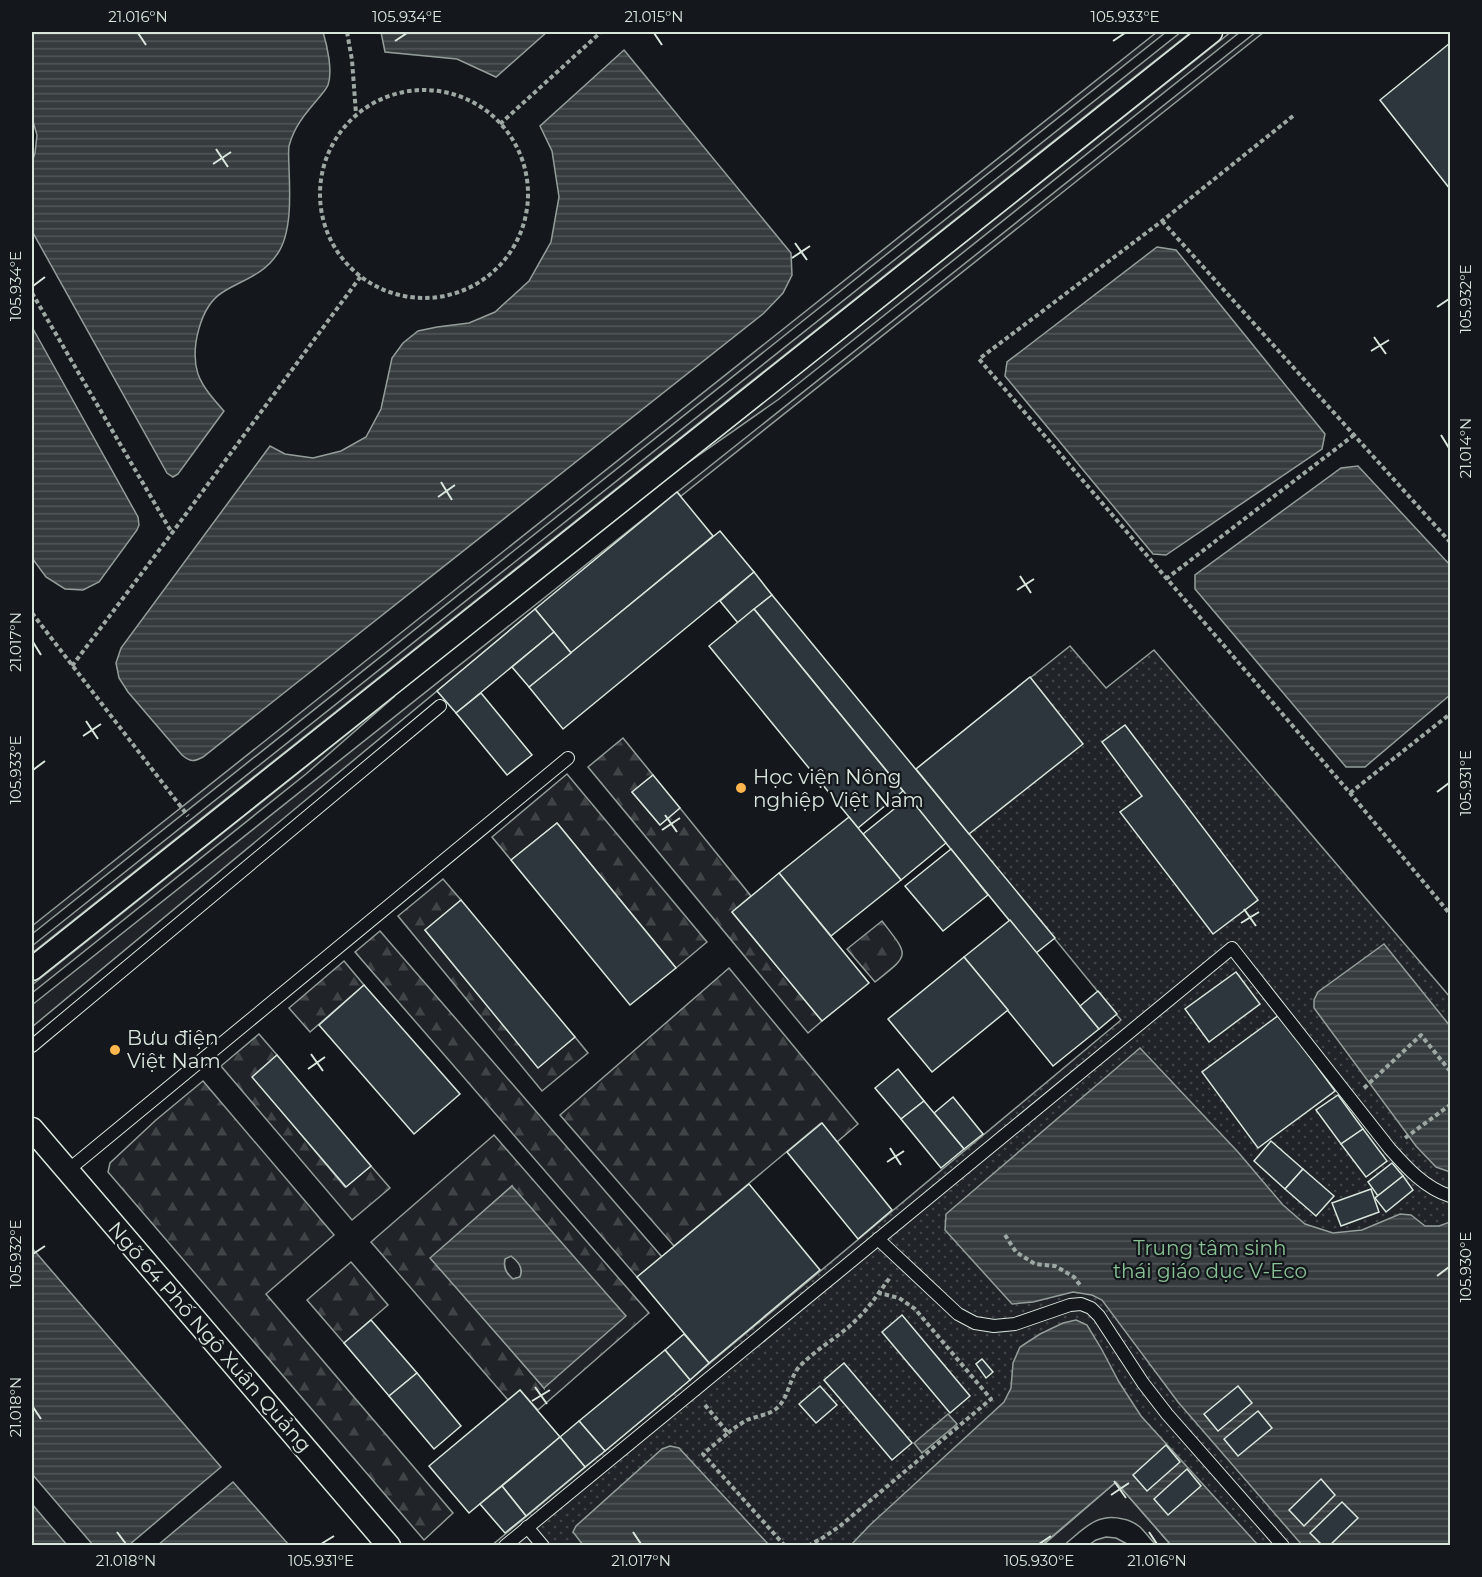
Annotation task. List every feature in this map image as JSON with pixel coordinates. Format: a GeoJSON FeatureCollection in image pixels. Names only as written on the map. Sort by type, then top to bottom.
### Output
{"type":"FeatureCollection","features":[{"type":"Feature","properties":{"kind":"street"},"geometry":{"type":"LineString","coordinates":[[32,969],[1211,32]]}},
{"type":"Feature","properties":{"kind":"street","name":"Ngõ 64 Phố Ngô Xuân Quảng"},"geometry":{"type":"LineString","coordinates":[[32,1129],[389,1545]]}},
{"type":"Feature","properties":{"kind":"lane"},"geometry":{"type":"LineString","coordinates":[[32,1046],[440,706]]}},
{"type":"Feature","properties":{"kind":"lane"},"geometry":{"type":"LineString","coordinates":[[67,1171],[568,758]]}},
{"type":"Feature","properties":{"kind":"lane"},"geometry":{"type":"LineString","coordinates":[[506,1545],[1232,948],[1404,1165],[1422,1181],[1450,1196]]}},
{"type":"Feature","properties":{"kind":"lane"},"geometry":{"type":"LineString","coordinates":[[878,1239],[958,1314],[975,1323],[994,1326],[1015,1324],[1070,1305],[1081,1304],[1090,1308],[1099,1316],[1143,1383],[1167,1414],[1283,1545]]}},
{"type":"Feature","properties":{"kind":"lane"},"geometry":{"type":"LineString","coordinates":[[527,1527],[543,1545]]}},
{"type":"Feature","properties":{"kind":"path"},"geometry":{"type":"LineString","coordinates":[[347,32],[357,115]]}},
{"type":"Feature","properties":{"kind":"path"},"geometry":{"type":"LineString","coordinates":[[500,124],[601,32]]}},
{"type":"Feature","properties":{"kind":"path"},"geometry":{"type":"LineString","coordinates":[[419,90],[439,91],[459,96],[477,105],[500,124],[518,150],[525,169],[528,189],[522,229],[513,248],[501,264],[486,278],[468,288],[449,295],[429,298],[389,291],[371,283],[354,270],[330,238],[323,219],[320,198],[321,178],[326,159],[335,140],[347,124],[380,99],[419,90]]}},
{"type":"Feature","properties":{"kind":"path"},"geometry":{"type":"LineString","coordinates":[[1293,116],[1162,221],[979,359],[1350,793],[1450,914]]}},
{"type":"Feature","properties":{"kind":"path"},"geometry":{"type":"LineString","coordinates":[[1162,221],[1450,542]]}},
{"type":"Feature","properties":{"kind":"path"},"geometry":{"type":"LineString","coordinates":[[72,666],[361,276]]}},
{"type":"Feature","properties":{"kind":"path"},"geometry":{"type":"LineString","coordinates":[[32,293],[172,533]]}},
{"type":"Feature","properties":{"kind":"path"},"geometry":{"type":"LineString","coordinates":[[1166,579],[1354,435]]}},
{"type":"Feature","properties":{"kind":"path"},"geometry":{"type":"LineString","coordinates":[[32,613],[188,816]]}},
{"type":"Feature","properties":{"kind":"path"},"geometry":{"type":"LineString","coordinates":[[1350,793],[1450,714]]}},
{"type":"Feature","properties":{"kind":"path"},"geometry":{"type":"LineString","coordinates":[[1368,1084],[1421,1035],[1450,1071]]}},
{"type":"Feature","properties":{"kind":"path"},"geometry":{"type":"LineString","coordinates":[[1408,1136],[1450,1105]]}},
{"type":"Feature","properties":{"kind":"path"},"geometry":{"type":"LineString","coordinates":[[1005,1235],[1016,1252],[1025,1258],[1035,1264],[1055,1266],[1074,1277]]}},
{"type":"Feature","properties":{"kind":"path"},"geometry":{"type":"LineString","coordinates":[[785,1545],[703,1454],[728,1432],[744,1422],[770,1413],[779,1406],[790,1380],[798,1369],[856,1319],[902,1262]]}},
{"type":"Feature","properties":{"kind":"path"},"geometry":{"type":"LineString","coordinates":[[808,1545],[824,1538],[840,1526],[991,1399],[908,1302],[879,1293]]}},
{"type":"Feature","properties":{"kind":"path"},"geometry":{"type":"LineString","coordinates":[[693,1391],[728,1432]]}},
{"type":"Feature","properties":{"kind":"green space"},"geometry":{"type":"Polygon","coordinates":[[[1157,32],[1166,32],[32,934],[32,926],[1157,32]]]}},
{"type":"Feature","properties":{"kind":"green space"},"geometry":{"type":"Polygon","coordinates":[[[1181,32],[1191,32],[32,953],[32,946],[1181,32]]]}},
{"type":"Feature","properties":{"kind":"green space"},"geometry":{"type":"Polygon","coordinates":[[[1231,32],[1240,32],[779,399],[682,467],[1231,32]]]}},
{"type":"Feature","properties":{"kind":"green space"},"geometry":{"type":"Polygon","coordinates":[[[1256,32],[1264,32],[681,496],[677,492],[1256,32]]]}},
{"type":"Feature","properties":{"kind":"green space"},"geometry":{"type":"Polygon","coordinates":[[[669,498],[32,1027],[32,1005],[669,498]]]}},
{"type":"Feature","properties":{"kind":"green space","name":"Trung tâm sinh thái giáo dục V-Eco"},"geometry":{"type":"Polygon","coordinates":[[[1070,646],[1106,688],[1154,650],[1450,997],[1450,1545],[1171,1545],[1116,1482],[1042,1545],[491,1546],[1121,1020],[916,769],[1070,646]]]}},
{"type":"Feature","properties":{"kind":"green space"},"geometry":{"type":"Polygon","coordinates":[[[395,696],[306,774],[32,993],[32,985],[395,696]]]}},
{"type":"Feature","properties":{"kind":"green space"},"geometry":{"type":"Polygon","coordinates":[[[623,738],[653,775],[632,792],[660,825],[680,808],[751,896],[732,912],[822,1021],[808,1033],[588,767],[623,738]]]}},
{"type":"Feature","properties":{"kind":"green space"},"geometry":{"type":"Polygon","coordinates":[[[567,774],[707,942],[676,968],[557,823],[511,860],[492,837],[567,774]]]}},
{"type":"Feature","properties":{"kind":"green space"},"geometry":{"type":"Polygon","coordinates":[[[443,879],[461,900],[425,930],[538,1067],[575,1037],[588,1053],[542,1091],[398,916],[443,879]]]}},
{"type":"Feature","properties":{"kind":"green space"},"geometry":{"type":"Polygon","coordinates":[[[882,921],[898,942],[902,954],[895,966],[875,982],[847,949],[882,921]]]}},
{"type":"Feature","properties":{"kind":"green space"},"geometry":{"type":"Polygon","coordinates":[[[380,931],[662,1257],[637,1277],[355,952],[380,931]]]}},
{"type":"Feature","properties":{"kind":"green space"},"geometry":{"type":"Polygon","coordinates":[[[344,961],[364,985],[310,1032],[289,1008],[344,961]]]}},
{"type":"Feature","properties":{"kind":"green space"},"geometry":{"type":"Polygon","coordinates":[[[729,968],[858,1124],[837,1142],[821,1123],[674,1246],[560,1115],[729,968]]]}},
{"type":"Feature","properties":{"kind":"green space"},"geometry":{"type":"Polygon","coordinates":[[[259,1034],[277,1055],[253,1077],[345,1187],[371,1166],[390,1188],[352,1220],[221,1066],[259,1034]]]}},
{"type":"Feature","properties":{"kind":"green space"},"geometry":{"type":"Polygon","coordinates":[[[203,1081],[334,1235],[266,1294],[453,1513],[424,1540],[108,1172],[110,1163],[156,1120],[203,1081]]]}},
{"type":"Feature","properties":{"kind":"green space"},"geometry":{"type":"Polygon","coordinates":[[[494,1135],[649,1313],[538,1410],[520,1390],[508,1400],[371,1242],[494,1135]],[[512,1186],[431,1258],[544,1388],[512,1186]]]}},
{"type":"Feature","properties":{"kind":"green space"},"geometry":{"type":"Polygon","coordinates":[[[511,1256],[521,1268],[520,1277],[513,1279],[504,1265],[505,1258],[511,1256]]]}},
{"type":"Feature","properties":{"kind":"green space"},"geometry":{"type":"Polygon","coordinates":[[[351,1262],[388,1305],[344,1343],[307,1300],[351,1262]]]}},
{"type":"Feature","properties":{"kind":"green space"},"geometry":{"type":"Polygon","coordinates":[[[1116,1482],[1171,1545],[1156,1545],[1136,1524],[1113,1517],[1090,1524],[1064,1545],[1042,1546],[1116,1482]]]}},
{"type":"Feature","properties":{"kind":"green space"},"geometry":{"type":"Polygon","coordinates":[[[1106,1537],[1116,1538],[1129,1545],[1089,1545],[1106,1537]]]}},
{"type":"Feature","properties":{"kind":"shaded area"},"geometry":{"type":"Polygon","coordinates":[[[32,32],[323,32],[329,58],[328,85],[304,116],[289,146],[289,212],[283,244],[266,267],[223,292],[208,307],[196,341],[196,364],[200,379],[224,411],[178,474],[173,477],[167,473],[32,231],[32,162],[37,135],[32,118],[32,32]]]}},
{"type":"Feature","properties":{"kind":"shaded area"},"geometry":{"type":"Polygon","coordinates":[[[381,32],[547,32],[496,77],[457,59],[385,52],[381,32]]]}},
{"type":"Feature","properties":{"kind":"shaded area"},"geometry":{"type":"Polygon","coordinates":[[[624,50],[791,253],[792,275],[783,293],[764,313],[203,757],[195,760],[187,759],[128,692],[119,678],[116,663],[121,648],[270,446],[285,454],[313,458],[341,451],[366,437],[381,409],[392,358],[403,343],[418,331],[469,323],[495,312],[529,281],[551,242],[559,197],[552,151],[540,126],[624,50]]]}},
{"type":"Feature","properties":{"kind":"shaded area"},"geometry":{"type":"Polygon","coordinates":[[[1157,247],[1176,250],[1325,434],[1322,449],[1166,555],[1153,554],[1005,376],[1007,362],[1157,247]]]}},
{"type":"Feature","properties":{"kind":"shaded area"},"geometry":{"type":"Polygon","coordinates":[[[32,327],[138,517],[137,530],[99,582],[83,590],[65,589],[46,577],[32,558],[32,327]]]}},
{"type":"Feature","properties":{"kind":"shaded area"},"geometry":{"type":"Polygon","coordinates":[[[1358,466],[1450,565],[1450,695],[1365,767],[1346,767],[1195,589],[1195,575],[1341,468],[1358,466]]]}},
{"type":"Feature","properties":{"kind":"shaded area"},"geometry":{"type":"Polygon","coordinates":[[[1384,944],[1450,1026],[1450,1172],[1436,1167],[1416,1146],[1314,1008],[1314,1000],[1318,992],[1384,944]]]}},
{"type":"Feature","properties":{"kind":"shaded area"},"geometry":{"type":"Polygon","coordinates":[[[1140,1048],[1238,1152],[1283,1205],[1305,1224],[1333,1233],[1362,1230],[1400,1214],[1411,1215],[1425,1226],[1439,1226],[1450,1222],[1450,1545],[1302,1545],[1178,1402],[1102,1300],[1092,1295],[1073,1292],[1033,1302],[1012,1304],[945,1230],[946,1214],[1140,1048]]]}},
{"type":"Feature","properties":{"kind":"shaded area"},"geometry":{"type":"Polygon","coordinates":[[[512,1186],[626,1316],[544,1388],[430,1258],[512,1186]],[[511,1256],[504,1262],[506,1270],[513,1279],[520,1277],[521,1271],[520,1265],[511,1256]]]}},
{"type":"Feature","properties":{"kind":"shaded area"},"geometry":{"type":"Polygon","coordinates":[[[32,1248],[221,1467],[129,1545],[93,1545],[32,1474],[32,1248]]]}},
{"type":"Feature","properties":{"kind":"shaded area"},"geometry":{"type":"Polygon","coordinates":[[[1076,1320],[1087,1325],[1141,1416],[1258,1545],[1171,1545],[1116,1482],[1042,1545],[850,1546],[1004,1402],[1011,1388],[1013,1363],[1020,1347],[1040,1334],[1063,1323],[1076,1320]]]}},
{"type":"Feature","properties":{"kind":"shaded area"},"geometry":{"type":"Polygon","coordinates":[[[948,1414],[957,1424],[922,1453],[914,1443],[948,1414]]]}},
{"type":"Feature","properties":{"kind":"shaded area"},"geometry":{"type":"Polygon","coordinates":[[[670,1446],[679,1448],[769,1545],[583,1545],[573,1532],[576,1526],[662,1449],[670,1446]]]}},
{"type":"Feature","properties":{"kind":"shaded area"},"geometry":{"type":"Polygon","coordinates":[[[233,1482],[289,1545],[158,1545],[233,1482]]]}},
{"type":"Feature","properties":{"kind":"shaded area"},"geometry":{"type":"Polygon","coordinates":[[[32,1504],[67,1545],[32,1545],[32,1504]]]}},
{"type":"Feature","properties":{"kind":"building"},"geometry":{"type":"Polygon","coordinates":[[[1450,43],[1450,189],[1380,100],[1450,43]]]}},
{"type":"Feature","properties":{"kind":"building"},"geometry":{"type":"Polygon","coordinates":[[[677,492],[713,536],[571,653],[535,609],[677,492]]]}},
{"type":"Feature","properties":{"kind":"building"},"geometry":{"type":"Polygon","coordinates":[[[720,531],[754,572],[563,729],[529,687],[720,531]]]}},
{"type":"Feature","properties":{"kind":"building"},"geometry":{"type":"Polygon","coordinates":[[[754,572],[772,595],[738,623],[720,601],[754,572]]]}},
{"type":"Feature","properties":{"kind":"building"},"geometry":{"type":"Polygon","coordinates":[[[772,595],[1055,938],[1036,953],[754,609],[772,595]]]}},
{"type":"Feature","properties":{"kind":"building"},"geometry":{"type":"Polygon","coordinates":[[[535,609],[554,632],[456,713],[437,691],[535,609]]]}},
{"type":"Feature","properties":{"kind":"building"},"geometry":{"type":"Polygon","coordinates":[[[754,609],[903,791],[858,828],[709,646],[754,609]]]}},
{"type":"Feature","properties":{"kind":"building"},"geometry":{"type":"Polygon","coordinates":[[[554,632],[571,653],[529,687],[512,667],[554,632]]]}},
{"type":"Feature","properties":{"kind":"building"},"geometry":{"type":"Polygon","coordinates":[[[1030,677],[1083,744],[969,834],[916,769],[1030,677]]]}},
{"type":"Feature","properties":{"kind":"building"},"geometry":{"type":"Polygon","coordinates":[[[481,693],[532,755],[507,775],[456,713],[481,693]]]}},
{"type":"Feature","properties":{"kind":"building"},"geometry":{"type":"Polygon","coordinates":[[[1125,725],[1258,900],[1213,934],[1120,812],[1142,796],[1102,742],[1125,725]]]}},
{"type":"Feature","properties":{"kind":"building"},"geometry":{"type":"Polygon","coordinates":[[[653,775],[680,808],[660,825],[632,792],[653,775]]]}},
{"type":"Feature","properties":{"kind":"building"},"geometry":{"type":"Polygon","coordinates":[[[909,797],[946,843],[901,880],[863,834],[909,797]]]}},
{"type":"Feature","properties":{"kind":"building"},"geometry":{"type":"Polygon","coordinates":[[[849,817],[901,880],[831,936],[779,873],[849,817]]]}},
{"type":"Feature","properties":{"kind":"building"},"geometry":{"type":"Polygon","coordinates":[[[557,823],[676,968],[630,1005],[511,860],[557,823]]]}},
{"type":"Feature","properties":{"kind":"building"},"geometry":{"type":"Polygon","coordinates":[[[951,849],[988,895],[943,931],[905,886],[951,849]]]}},
{"type":"Feature","properties":{"kind":"building"},"geometry":{"type":"Polygon","coordinates":[[[779,873],[869,983],[822,1021],[732,912],[779,873]]]}},
{"type":"Feature","properties":{"kind":"building"},"geometry":{"type":"Polygon","coordinates":[[[461,900],[575,1037],[538,1068],[425,930],[461,900]]]}},
{"type":"Feature","properties":{"kind":"building"},"geometry":{"type":"Polygon","coordinates":[[[1010,920],[1099,1029],[1053,1066],[964,957],[1010,920]]]}},
{"type":"Feature","properties":{"kind":"building"},"geometry":{"type":"Polygon","coordinates":[[[964,957],[1008,1010],[932,1072],[888,1019],[964,957]]]}},
{"type":"Feature","properties":{"kind":"building"},"geometry":{"type":"Polygon","coordinates":[[[1236,972],[1260,1004],[1209,1042],[1185,1009],[1236,972]]]}},
{"type":"Feature","properties":{"kind":"building"},"geometry":{"type":"Polygon","coordinates":[[[364,985],[460,1094],[414,1134],[319,1025],[364,985]]]}},
{"type":"Feature","properties":{"kind":"building"},"geometry":{"type":"Polygon","coordinates":[[[1098,991],[1117,1014],[1099,1029],[1080,1006],[1098,991]]]}},
{"type":"Feature","properties":{"kind":"building"},"geometry":{"type":"Polygon","coordinates":[[[1279,1015],[1335,1091],[1258,1148],[1202,1072],[1279,1015]]]}},
{"type":"Feature","properties":{"kind":"building"},"geometry":{"type":"Polygon","coordinates":[[[277,1055],[371,1166],[346,1187],[252,1077],[277,1055]]]}},
{"type":"Feature","properties":{"kind":"building"},"geometry":{"type":"Polygon","coordinates":[[[898,1069],[924,1101],[901,1119],[875,1088],[898,1069]]]}},
{"type":"Feature","properties":{"kind":"building"},"geometry":{"type":"Polygon","coordinates":[[[1338,1095],[1363,1129],[1341,1144],[1316,1110],[1338,1095]]]}},
{"type":"Feature","properties":{"kind":"building"},"geometry":{"type":"Polygon","coordinates":[[[953,1097],[983,1134],[964,1149],[934,1113],[953,1097]]]}},
{"type":"Feature","properties":{"kind":"building"},"geometry":{"type":"Polygon","coordinates":[[[924,1101],[964,1149],[941,1168],[901,1119],[924,1101]]]}},
{"type":"Feature","properties":{"kind":"building"},"geometry":{"type":"Polygon","coordinates":[[[822,1123],[892,1210],[858,1239],[787,1152],[822,1123]]]}},
{"type":"Feature","properties":{"kind":"building"},"geometry":{"type":"Polygon","coordinates":[[[1363,1129],[1387,1161],[1366,1177],[1341,1144],[1363,1129]]]}},
{"type":"Feature","properties":{"kind":"building"},"geometry":{"type":"Polygon","coordinates":[[[1271,1141],[1303,1169],[1285,1189],[1254,1161],[1271,1141]]]}},
{"type":"Feature","properties":{"kind":"building"},"geometry":{"type":"Polygon","coordinates":[[[1392,1163],[1403,1176],[1378,1196],[1368,1182],[1392,1163]]]}},
{"type":"Feature","properties":{"kind":"building"},"geometry":{"type":"Polygon","coordinates":[[[1303,1169],[1334,1196],[1316,1216],[1285,1189],[1303,1169]]]}},
{"type":"Feature","properties":{"kind":"building"},"geometry":{"type":"Polygon","coordinates":[[[1403,1176],[1413,1190],[1386,1212],[1375,1198],[1403,1176]]]}},
{"type":"Feature","properties":{"kind":"building"},"geometry":{"type":"Polygon","coordinates":[[[749,1184],[820,1270],[709,1363],[637,1277],[749,1184]]]}},
{"type":"Feature","properties":{"kind":"building"},"geometry":{"type":"Polygon","coordinates":[[[1371,1189],[1379,1212],[1341,1226],[1332,1203],[1371,1189]]]}},
{"type":"Feature","properties":{"kind":"building"},"geometry":{"type":"Polygon","coordinates":[[[902,1315],[970,1396],[950,1413],[882,1332],[902,1315]]]}},
{"type":"Feature","properties":{"kind":"building"},"geometry":{"type":"Polygon","coordinates":[[[371,1320],[417,1373],[389,1396],[344,1343],[371,1320]]]}},
{"type":"Feature","properties":{"kind":"building"},"geometry":{"type":"Polygon","coordinates":[[[684,1334],[709,1363],[690,1380],[665,1350],[684,1334]]]}},
{"type":"Feature","properties":{"kind":"building"},"geometry":{"type":"Polygon","coordinates":[[[665,1350],[690,1380],[605,1451],[579,1421],[665,1350]]]}},
{"type":"Feature","properties":{"kind":"building"},"geometry":{"type":"Polygon","coordinates":[[[982,1359],[993,1372],[986,1378],[976,1364],[982,1359]]]}},
{"type":"Feature","properties":{"kind":"building"},"geometry":{"type":"Polygon","coordinates":[[[844,1363],[912,1443],[892,1460],[824,1380],[844,1363]]]}},
{"type":"Feature","properties":{"kind":"building"},"geometry":{"type":"Polygon","coordinates":[[[417,1373],[461,1426],[434,1449],[389,1396],[417,1373]]]}},
{"type":"Feature","properties":{"kind":"building"},"geometry":{"type":"Polygon","coordinates":[[[820,1386],[837,1405],[816,1423],[799,1404],[820,1386]]]}},
{"type":"Feature","properties":{"kind":"building"},"geometry":{"type":"Polygon","coordinates":[[[1238,1386],[1252,1403],[1218,1431],[1204,1414],[1238,1386]]]}},
{"type":"Feature","properties":{"kind":"building"},"geometry":{"type":"Polygon","coordinates":[[[520,1390],[560,1437],[469,1513],[429,1466],[520,1390]]]}},
{"type":"Feature","properties":{"kind":"building"},"geometry":{"type":"Polygon","coordinates":[[[1258,1411],[1272,1428],[1238,1456],[1224,1439],[1258,1411]]]}},
{"type":"Feature","properties":{"kind":"building"},"geometry":{"type":"Polygon","coordinates":[[[579,1421],[605,1451],[585,1467],[560,1437],[579,1421]]]}},
{"type":"Feature","properties":{"kind":"building"},"geometry":{"type":"Polygon","coordinates":[[[560,1437],[585,1467],[526,1516],[502,1486],[560,1437]]]}},
{"type":"Feature","properties":{"kind":"building"},"geometry":{"type":"Polygon","coordinates":[[[1166,1445],[1180,1462],[1147,1491],[1133,1475],[1166,1445]]]}},
{"type":"Feature","properties":{"kind":"building"},"geometry":{"type":"Polygon","coordinates":[[[1187,1469],[1201,1486],[1168,1515],[1154,1499],[1187,1469]]]}},
{"type":"Feature","properties":{"kind":"building"},"geometry":{"type":"Polygon","coordinates":[[[1321,1479],[1335,1495],[1304,1526],[1289,1510],[1321,1479]]]}},
{"type":"Feature","properties":{"kind":"building"},"geometry":{"type":"Polygon","coordinates":[[[502,1486],[526,1516],[505,1533],[480,1504],[502,1486]]]}},
{"type":"Feature","properties":{"kind":"building"},"geometry":{"type":"Polygon","coordinates":[[[1342,1502],[1358,1518],[1329,1546],[1323,1546],[1310,1533],[1342,1502]]]}},
{"type":"Feature","properties":{"kind":"place","name":"Học viện Nông nghiệp Việt Nam"},"geometry":{"type":"Point","coordinates":[741,788]}},
{"type":"Feature","properties":{"kind":"place","name":"Bưu điện Việt Nam"},"geometry":{"type":"Point","coordinates":[115,1050]}}]}
